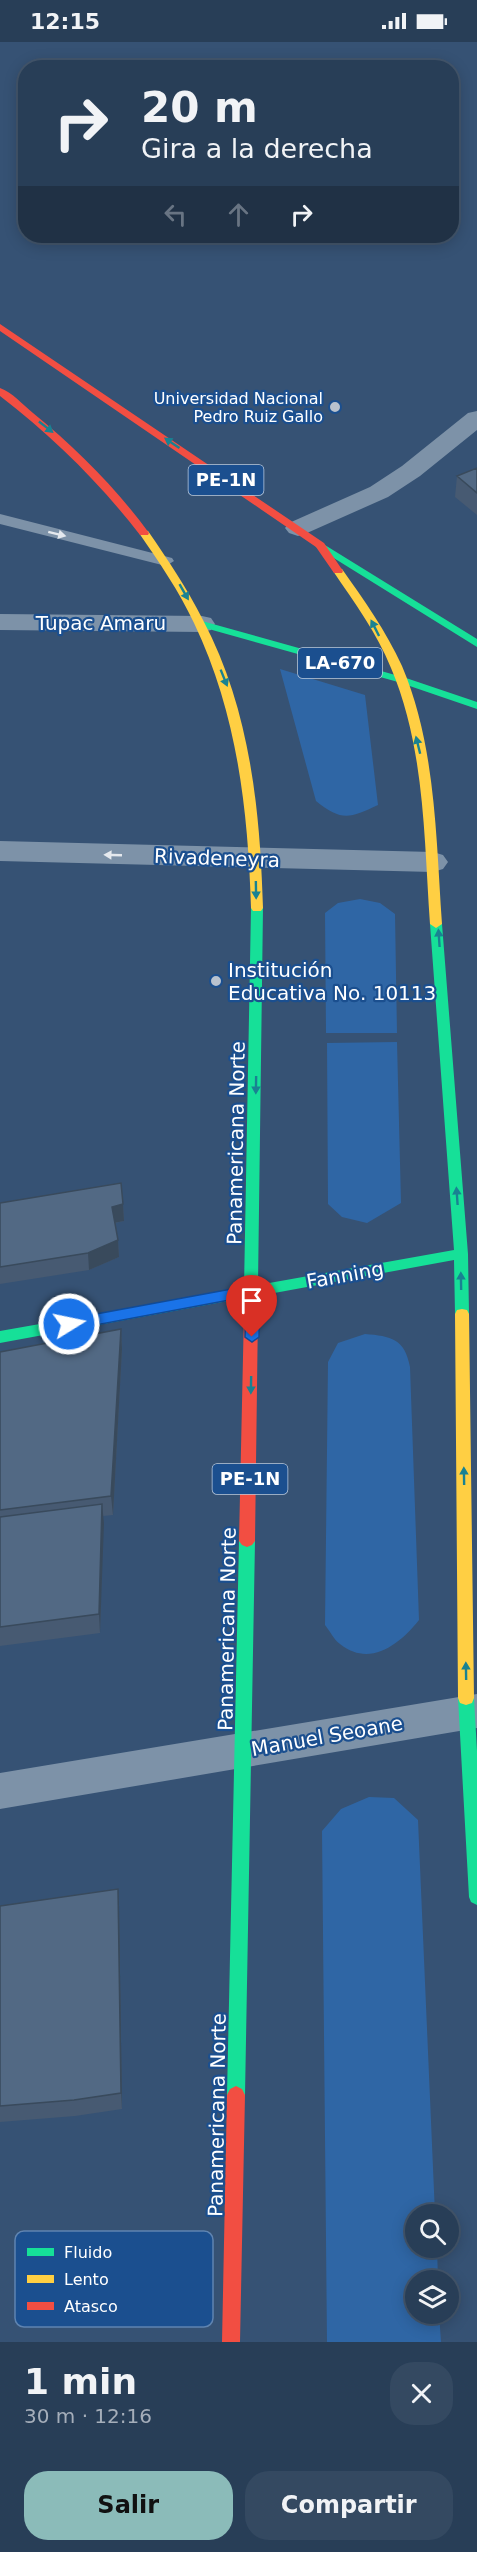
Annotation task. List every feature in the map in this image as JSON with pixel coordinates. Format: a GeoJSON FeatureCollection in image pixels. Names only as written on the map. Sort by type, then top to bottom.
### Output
{"type":"FeatureCollection","features":[{"type":"Feature","properties":{"kind":"main road","name":"PE-1N"},"geometry":{"type":"LineString","coordinates":[[0,327],[320,545],[368,614],[402,680],[425,773],[469,1253],[472,1712],[477,1897]]}},
{"type":"Feature","properties":{"kind":"main road","name":"Panamericana Norte"},"geometry":{"type":"LineString","coordinates":[[0,391],[57,435],[116,496],[166,561],[202,624],[231,696],[250,780],[256,859],[258,958],[231,2342]]}},
{"type":"Feature","properties":{"kind":"main road"},"geometry":{"type":"LineString","coordinates":[[320,545],[477,644]]}},
{"type":"Feature","properties":{"kind":"main road","name":"LA-670"},"geometry":{"type":"LineString","coordinates":[[202,624],[402,680],[477,706]]}},
{"type":"Feature","properties":{"kind":"main road","name":"Fanning"},"geometry":{"type":"LineString","coordinates":[[0,1337],[469,1253]]}},
{"type":"Feature","properties":{"kind":"street"},"geometry":{"type":"LineString","coordinates":[[298,528],[379,492],[411,471],[477,418]]}},
{"type":"Feature","properties":{"kind":"street","name":"Tupac Amaru"},"geometry":{"type":"LineString","coordinates":[[0,622],[202,624]]}},
{"type":"Feature","properties":{"kind":"street","name":"Rivadeneyra"},"geometry":{"type":"LineString","coordinates":[[0,851],[433,862]]}},
{"type":"Feature","properties":{"kind":"street","name":"Manuel Seoane"},"geometry":{"type":"LineString","coordinates":[[0,1791],[472,1712]]}},
{"type":"Feature","properties":{"kind":"lane"},"geometry":{"type":"LineString","coordinates":[[0,519],[166,561]]}},
{"type":"Feature","properties":{"kind":"shaded area"},"geometry":{"type":"Polygon","coordinates":[[[280,669],[365,695],[378,805],[346,816],[325,808],[316,801],[280,669]]]}},
{"type":"Feature","properties":{"kind":"shaded area"},"geometry":{"type":"Polygon","coordinates":[[[360,899],[380,903],[395,914],[397,1033],[326,1033],[325,913],[338,903],[360,899]]]}},
{"type":"Feature","properties":{"kind":"shaded area"},"geometry":{"type":"Polygon","coordinates":[[[397,1042],[401,1203],[367,1223],[342,1217],[328,1204],[327,1043],[397,1042]]]}},
{"type":"Feature","properties":{"kind":"shaded area"},"geometry":{"type":"Polygon","coordinates":[[[365,1334],[382,1336],[395,1341],[405,1350],[410,1367],[419,1620],[403,1637],[384,1650],[362,1654],[351,1651],[340,1644],[325,1625],[328,1362],[338,1343],[365,1334]]]}},
{"type":"Feature","properties":{"kind":"shaded area"},"geometry":{"type":"Polygon","coordinates":[[[369,1797],[394,1798],[418,1820],[435,2204],[405,2204],[405,2258],[437,2258],[438,2270],[405,2270],[405,2324],[440,2324],[441,2342],[327,2342],[322,1831],[341,1809],[369,1797]]]}},
{"type":"Feature","properties":{"kind":"building"},"geometry":{"type":"Polygon","coordinates":[[[477,468],[477,493],[457,476],[477,468]]]}},
{"type":"Feature","properties":{"kind":"building"},"geometry":{"type":"Polygon","coordinates":[[[121,1183],[123,1204],[112,1207],[118,1240],[88,1253],[0,1267],[0,1203],[121,1183]]]}},
{"type":"Feature","properties":{"kind":"building"},"geometry":{"type":"Polygon","coordinates":[[[121,1329],[111,1496],[0,1510],[0,1352],[121,1329]]]}},
{"type":"Feature","properties":{"kind":"building"},"geometry":{"type":"Polygon","coordinates":[[[102,1504],[99,1614],[0,1627],[0,1517],[102,1504]]]}},
{"type":"Feature","properties":{"kind":"building"},"geometry":{"type":"Polygon","coordinates":[[[118,1889],[121,2093],[74,2100],[0,2106],[0,1906],[118,1889]]]}},
{"type":"Feature","properties":{"kind":"traffic: fast"},"geometry":{"type":"LineString","coordinates":[[320,545],[477,644]]}},
{"type":"Feature","properties":{"kind":"traffic: fast"},"geometry":{"type":"LineString","coordinates":[[202,624],[402,680],[477,706]]}},
{"type":"Feature","properties":{"kind":"traffic: fast"},"geometry":{"type":"LineString","coordinates":[[251,1311],[257,908]]}},
{"type":"Feature","properties":{"kind":"traffic: fast"},"geometry":{"type":"LineString","coordinates":[[436,924],[461,1254],[462,1314]]}},
{"type":"Feature","properties":{"kind":"traffic: fast"},"geometry":{"type":"LineString","coordinates":[[0,1337],[461,1254]]}},
{"type":"Feature","properties":{"kind":"traffic: fast"},"geometry":{"type":"LineString","coordinates":[[236,2095],[247,1541]]}},
{"type":"Feature","properties":{"kind":"traffic: fast"},"geometry":{"type":"LineString","coordinates":[[466,1698],[477,1897]]}},
{"type":"Feature","properties":{"kind":"traffic: slow"},"geometry":{"type":"LineString","coordinates":[[144,533],[174,577],[199,621],[218,666],[233,711],[244,758],[251,806],[257,908]]}},
{"type":"Feature","properties":{"kind":"traffic: slow"},"geometry":{"type":"LineString","coordinates":[[338,571],[382,638],[402,681],[411,711],[418,740],[427,801],[436,924]]}},
{"type":"Feature","properties":{"kind":"traffic: slow"},"geometry":{"type":"LineString","coordinates":[[462,1314],[466,1698]]}},
{"type":"Feature","properties":{"kind":"traffic: jam"},"geometry":{"type":"LineString","coordinates":[[0,327],[320,545],[338,571]]}},
{"type":"Feature","properties":{"kind":"traffic: jam"},"geometry":{"type":"LineString","coordinates":[[0,391],[77,457],[144,533]]}},
{"type":"Feature","properties":{"kind":"traffic: jam"},"geometry":{"type":"LineString","coordinates":[[247,1541],[251,1311]]}},
{"type":"Feature","properties":{"kind":"traffic: jam"},"geometry":{"type":"LineString","coordinates":[[231,2342],[236,2095]]}},
{"type":"Feature","properties":{"kind":"place","name":"Universidad Nacional Pedro Ruiz Gallo"},"geometry":{"type":"Point","coordinates":[335,407]}},
{"type":"Feature","properties":{"kind":"place","name":"Institución Educativa No. 10113"},"geometry":{"type":"Point","coordinates":[216,981]}},
{"type":"Feature","properties":{"kind":"route"},"geometry":{"type":"LineString","coordinates":[[69,1324],[253,1291],[252,1337]]}}]}
